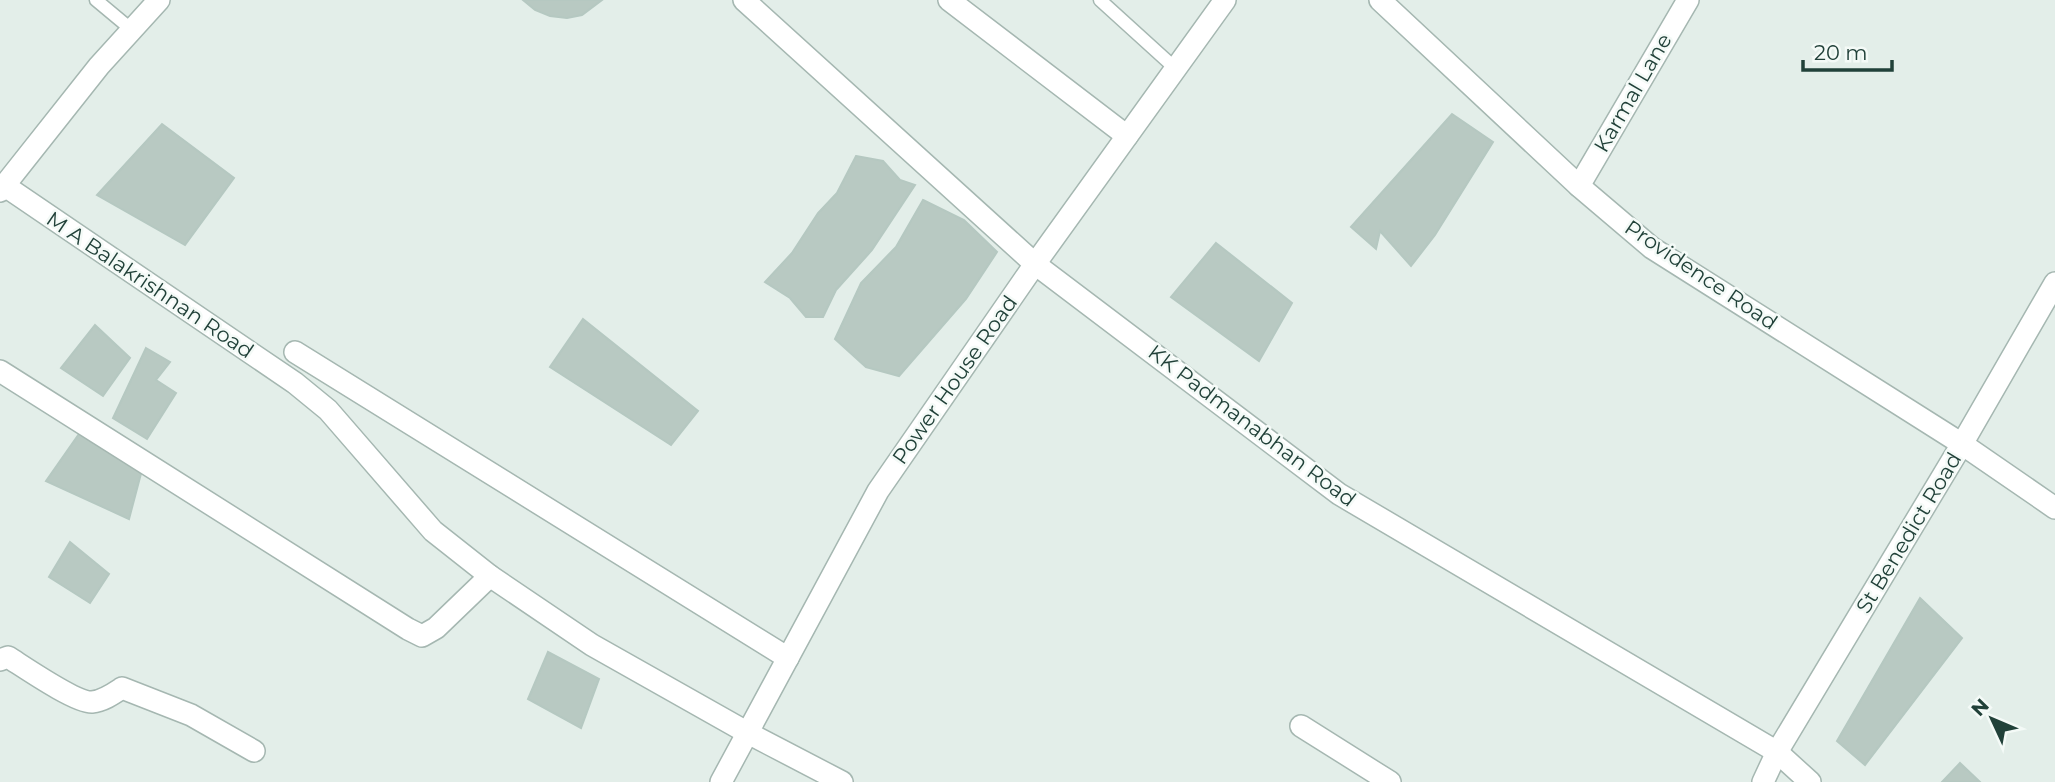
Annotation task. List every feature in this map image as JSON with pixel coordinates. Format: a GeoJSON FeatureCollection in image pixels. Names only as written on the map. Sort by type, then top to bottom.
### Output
{"type":"FeatureCollection","features":[{"type":"Feature","properties":{"kind":"street"},"geometry":{"type":"LineString","coordinates":[[3,189],[99,66],[159,0]]}},
{"type":"Feature","properties":{"kind":"street","name":"KK Padmanabhan Road"},"geometry":{"type":"LineString","coordinates":[[744,0],[1035,264],[1339,494],[1777,752],[1810,782]]}},
{"type":"Feature","properties":{"kind":"street"},"geometry":{"type":"LineString","coordinates":[[949,0],[1127,136]]}},
{"type":"Feature","properties":{"kind":"street","name":"Power House Road"},"geometry":{"type":"LineString","coordinates":[[721,782],[878,491],[1035,264],[1226,0]]}},
{"type":"Feature","properties":{"kind":"street","name":"Providence Road"},"geometry":{"type":"LineString","coordinates":[[1380,0],[1579,186],[1652,248],[1962,444],[2055,508]]}},
{"type":"Feature","properties":{"kind":"street","name":"Karmal Lane"},"geometry":{"type":"LineString","coordinates":[[1579,186],[1688,0]]}},
{"type":"Feature","properties":{"kind":"street","name":"M A Balakrishnan Road"},"geometry":{"type":"LineString","coordinates":[[3,189],[295,383],[328,410],[433,531],[490,576],[592,645],[748,733],[842,782]]}},
{"type":"Feature","properties":{"kind":"street","name":"St Benedict Road"},"geometry":{"type":"LineString","coordinates":[[1763,782],[1777,752],[2055,283]]}},
{"type":"Feature","properties":{"kind":"street"},"geometry":{"type":"LineString","coordinates":[[295,352],[788,659]]}},
{"type":"Feature","properties":{"kind":"street"},"geometry":{"type":"LineString","coordinates":[[0,371],[422,636],[436,628],[490,576]]}},
{"type":"Feature","properties":{"kind":"street"},"geometry":{"type":"LineString","coordinates":[[0,660],[8,657],[78,699],[90,702],[107,698],[122,688],[191,715],[254,751]]}},
{"type":"Feature","properties":{"kind":"street"},"geometry":{"type":"LineString","coordinates":[[1301,726],[1390,782]]}},
{"type":"Feature","properties":{"kind":"lane"},"geometry":{"type":"LineString","coordinates":[[96,0],[132,30]]}},
{"type":"Feature","properties":{"kind":"lane"},"geometry":{"type":"LineString","coordinates":[[1100,0],[1176,69]]}},
{"type":"Feature","properties":{"kind":"building"},"geometry":{"type":"Polygon","coordinates":[[[523,0],[602,0],[582,15],[567,18],[550,16],[535,10],[523,0]]]}},
{"type":"Feature","properties":{"kind":"building"},"geometry":{"type":"Polygon","coordinates":[[[1452,114],[1493,142],[1435,235],[1411,266],[1380,231],[1376,249],[1351,227],[1452,114]]]}},
{"type":"Feature","properties":{"kind":"building"},"geometry":{"type":"Polygon","coordinates":[[[162,124],[234,178],[185,245],[97,195],[162,124]]]}},
{"type":"Feature","properties":{"kind":"building"},"geometry":{"type":"Polygon","coordinates":[[[856,156],[883,161],[900,180],[915,185],[872,250],[836,290],[823,317],[806,317],[790,298],[765,282],[792,253],[818,213],[837,193],[856,156]]]}},
{"type":"Feature","properties":{"kind":"building"},"geometry":{"type":"Polygon","coordinates":[[[923,200],[964,220],[997,252],[966,299],[899,376],[866,367],[835,339],[861,283],[896,247],[923,200]]]}},
{"type":"Feature","properties":{"kind":"building"},"geometry":{"type":"Polygon","coordinates":[[[1216,243],[1292,303],[1259,361],[1171,297],[1216,243]]]}},
{"type":"Feature","properties":{"kind":"building"},"geometry":{"type":"Polygon","coordinates":[[[583,319],[698,411],[671,445],[550,367],[583,319]]]}},
{"type":"Feature","properties":{"kind":"building"},"geometry":{"type":"Polygon","coordinates":[[[95,325],[130,358],[103,396],[61,368],[95,325]]]}},
{"type":"Feature","properties":{"kind":"building"},"geometry":{"type":"Polygon","coordinates":[[[146,348],[170,362],[156,380],[176,393],[147,439],[113,418],[146,348]]]}},
{"type":"Feature","properties":{"kind":"building"},"geometry":{"type":"Polygon","coordinates":[[[81,431],[143,466],[129,519],[46,481],[81,431]]]}},
{"type":"Feature","properties":{"kind":"building"},"geometry":{"type":"Polygon","coordinates":[[[70,542],[109,574],[90,603],[49,577],[70,542]]]}},
{"type":"Feature","properties":{"kind":"building"},"geometry":{"type":"Polygon","coordinates":[[[1920,598],[1962,638],[1865,765],[1837,741],[1920,598]]]}},
{"type":"Feature","properties":{"kind":"building"},"geometry":{"type":"Polygon","coordinates":[[[548,652],[599,679],[581,728],[528,699],[548,652]]]}},
{"type":"Feature","properties":{"kind":"building"},"geometry":{"type":"Polygon","coordinates":[[[1960,763],[1980,782],[1942,782],[1960,763]]]}}]}
